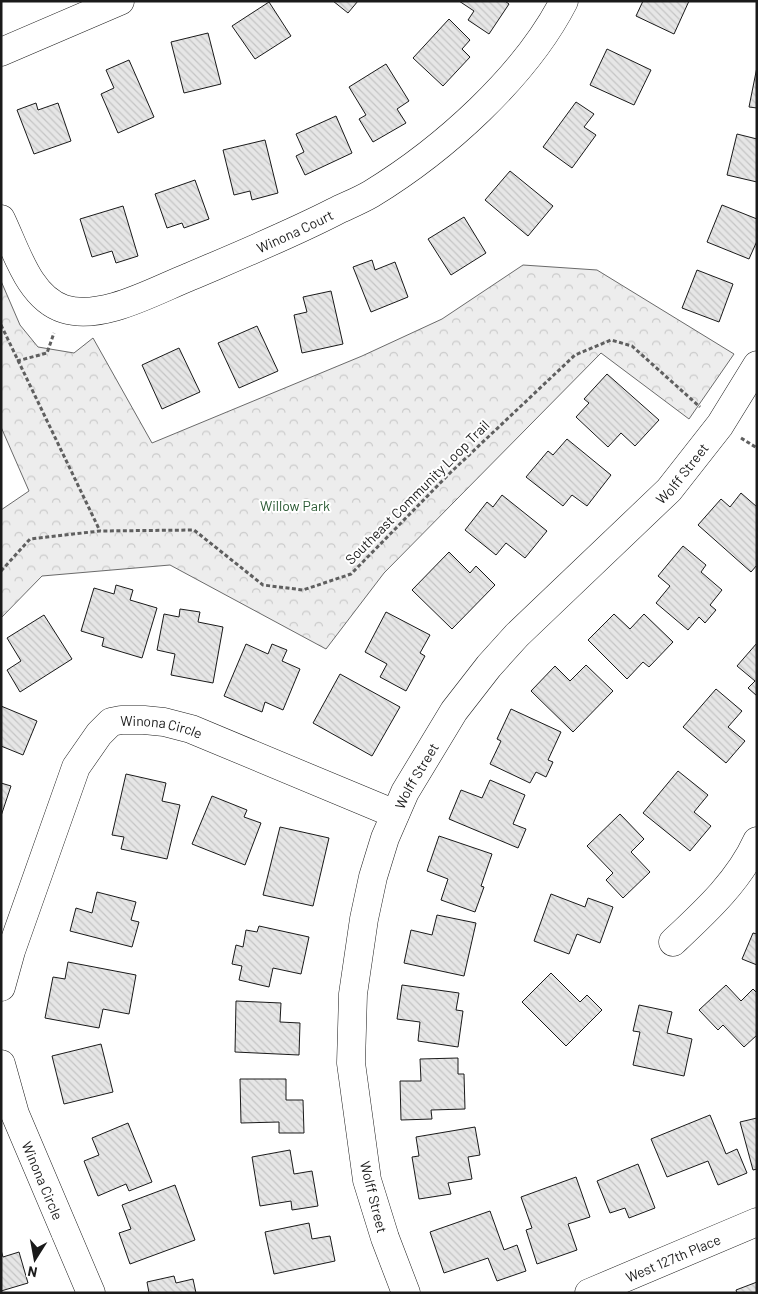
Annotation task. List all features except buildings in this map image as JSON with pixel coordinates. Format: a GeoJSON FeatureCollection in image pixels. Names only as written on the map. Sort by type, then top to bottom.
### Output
{"type":"FeatureCollection","features":[{"type":"Feature","properties":{"kind":"street"},"geometry":{"type":"LineString","coordinates":[[1,52],[120,1]]}},
{"type":"Feature","properties":{"kind":"street","name":"Winona Court"},"geometry":{"type":"LineString","coordinates":[[59,318],[74,312],[118,307],[299,230],[370,194],[420,160],[478,110],[520,66],[541,38],[564,1]]}},
{"type":"Feature","properties":{"kind":"street"},"geometry":{"type":"LineString","coordinates":[[1,219],[32,285],[59,318]]}},
{"type":"Feature","properties":{"kind":"street","name":"Wolff Street"},"geometry":{"type":"LineString","coordinates":[[406,1293],[384,1238],[367,1180],[351,1064],[353,994],[364,919],[373,877],[385,838],[405,792],[454,711],[489,666],[517,636],[669,490],[720,425],[757,365]]}},
{"type":"Feature","properties":{"kind":"street","name":"Winona Circle"},"geometry":{"type":"LineString","coordinates":[[1,987],[11,951],[76,767],[99,734],[110,722],[144,720],[164,722],[191,729],[395,814]]}},
{"type":"Feature","properties":{"kind":"street"},"geometry":{"type":"LineString","coordinates":[[674,942],[710,907],[742,867],[757,841]]}},
{"type":"Feature","properties":{"kind":"street","name":"Winona Circle"},"geometry":{"type":"LineString","coordinates":[[1,1064],[15,1114],[92,1293]]}},
{"type":"Feature","properties":{"kind":"street","name":"West 127th Place"},"geometry":{"type":"LineString","coordinates":[[589,1293],[757,1222]]}},
{"type":"Feature","properties":{"kind":"path"},"geometry":{"type":"LineString","coordinates":[[17,361],[46,353],[59,318]]}},
{"type":"Feature","properties":{"kind":"path"},"geometry":{"type":"LineString","coordinates":[[1,325],[100,531]]}},
{"type":"Feature","properties":{"kind":"path","name":"Southeast Community Loop Trail"},"geometry":{"type":"LineString","coordinates":[[1,571],[30,539],[100,531],[194,530],[263,584],[304,590],[350,574],[450,473],[575,355],[611,340],[632,346],[720,425],[757,448]]}},
{"type":"Feature","properties":{"kind":"green space","name":"Willow Park"},"geometry":{"type":"Polygon","coordinates":[[[523,265],[597,270],[734,354],[689,419],[601,353],[384,573],[326,649],[170,565],[42,576],[1,618],[1,510],[29,491],[1,427],[1,281],[20,325],[38,347],[74,353],[93,338],[152,443],[362,356],[442,319],[523,265]]]}}]}
